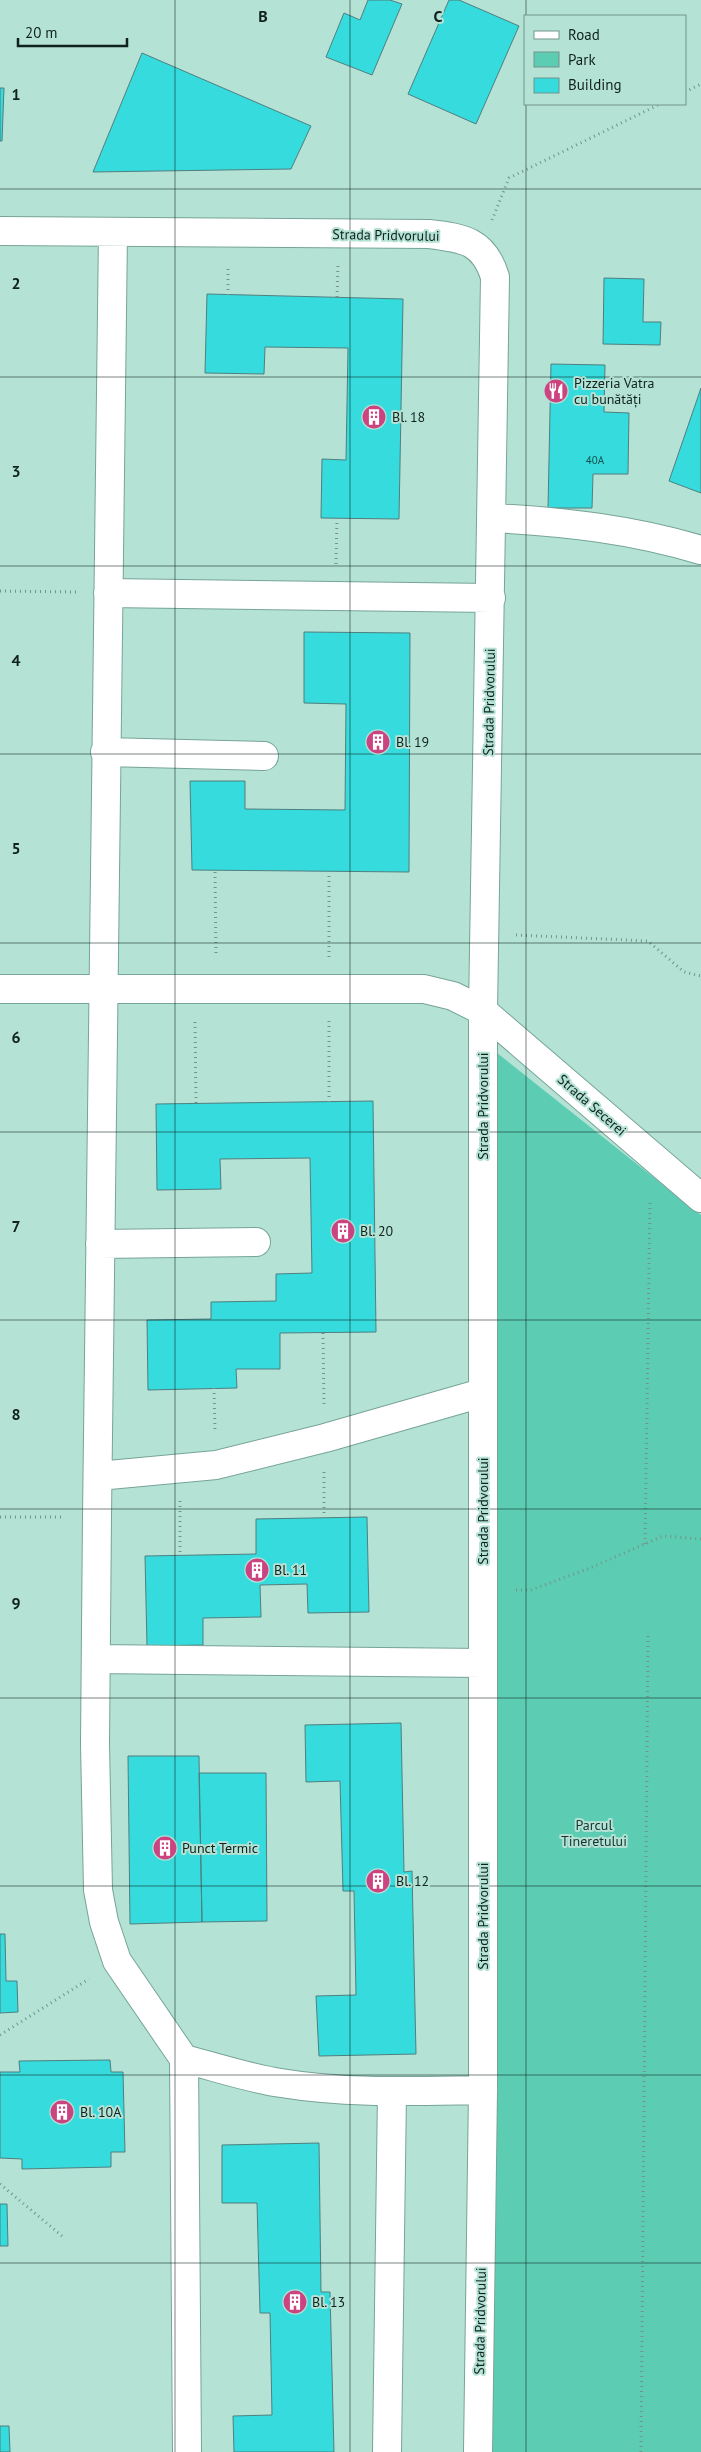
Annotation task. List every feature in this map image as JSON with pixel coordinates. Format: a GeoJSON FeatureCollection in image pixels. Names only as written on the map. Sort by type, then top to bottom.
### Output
{"type":"FeatureCollection","features":[{"type":"Feature","properties":{"kind":"street","name":"Strada Pridvorului"},"geometry":{"type":"LineString","coordinates":[[0,231],[429,234],[468,241],[480,248],[490,260],[495,277],[483,1011],[483,2090],[478,2452]]}},
{"type":"Feature","properties":{"kind":"street"},"geometry":{"type":"LineString","coordinates":[[113,232],[102,989],[97,1516],[95,1744],[98,1890],[104,1922],[117,1961],[184,2059],[187,2452]]}},
{"type":"Feature","properties":{"kind":"street"},"geometry":{"type":"LineString","coordinates":[[492,518],[571,522],[701,550]]}},
{"type":"Feature","properties":{"kind":"street"},"geometry":{"type":"LineString","coordinates":[[108,593],[491,598]]}},
{"type":"Feature","properties":{"kind":"street"},"geometry":{"type":"LineString","coordinates":[[105,752],[264,756]]}},
{"type":"Feature","properties":{"kind":"street","name":"Strada Secerei"},"geometry":{"type":"LineString","coordinates":[[0,989],[424,989],[453,996],[483,1011],[701,1198]]}},
{"type":"Feature","properties":{"kind":"street"},"geometry":{"type":"LineString","coordinates":[[100,1244],[256,1242]]}},
{"type":"Feature","properties":{"kind":"street"},"geometry":{"type":"LineString","coordinates":[[98,1476],[180,1470],[216,1465],[325,1438],[482,1393]]}},
{"type":"Feature","properties":{"kind":"street"},"geometry":{"type":"LineString","coordinates":[[96,1659],[483,1663]]}},
{"type":"Feature","properties":{"kind":"street"},"geometry":{"type":"LineString","coordinates":[[184,2059],[280,2083],[392,2092],[483,2090]]}},
{"type":"Feature","properties":{"kind":"street"},"geometry":{"type":"LineString","coordinates":[[387,2452],[392,2092]]}},
{"type":"Feature","properties":{"kind":"path"},"geometry":{"type":"LineString","coordinates":[[686,92],[701,84]]}},
{"type":"Feature","properties":{"kind":"path"},"geometry":{"type":"LineString","coordinates":[[480,248],[509,178],[658,105]]}},
{"type":"Feature","properties":{"kind":"path"},"geometry":{"type":"LineString","coordinates":[[334,596],[337,518]]}},
{"type":"Feature","properties":{"kind":"path"},"geometry":{"type":"LineString","coordinates":[[0,591],[108,593]]}},
{"type":"Feature","properties":{"kind":"path"},"geometry":{"type":"LineString","coordinates":[[196,1104],[215,872]]}},
{"type":"Feature","properties":{"kind":"path"},"geometry":{"type":"LineString","coordinates":[[329,872],[329,1103]]}},
{"type":"Feature","properties":{"kind":"path"},"geometry":{"type":"LineString","coordinates":[[485,934],[648,941],[684,972],[701,976]]}},
{"type":"Feature","properties":{"kind":"path"},"geometry":{"type":"LineString","coordinates":[[645,1544],[651,1156]]}},
{"type":"Feature","properties":{"kind":"path"},"geometry":{"type":"LineString","coordinates":[[323,1333],[324,1518]]}},
{"type":"Feature","properties":{"kind":"path"},"geometry":{"type":"LineString","coordinates":[[214,1388],[216,1465]]}},
{"type":"Feature","properties":{"kind":"path"},"geometry":{"type":"LineString","coordinates":[[180,1470],[180,1556]]}},
{"type":"Feature","properties":{"kind":"path"},"geometry":{"type":"LineString","coordinates":[[0,1517],[97,1516]]}},
{"type":"Feature","properties":{"kind":"path"},"geometry":{"type":"LineString","coordinates":[[483,1588],[531,1590],[590,1568],[663,1536],[701,1539]]}},
{"type":"Feature","properties":{"kind":"path"},"geometry":{"type":"LineString","coordinates":[[641,2452],[648,1634]]}},
{"type":"Feature","properties":{"kind":"path"},"geometry":{"type":"LineString","coordinates":[[0,2035],[117,1961]]}},
{"type":"Feature","properties":{"kind":"path"},"geometry":{"type":"LineString","coordinates":[[0,2184],[62,2236]]}},
{"type":"Feature","properties":{"kind":"green space","name":"Parcul Tineretului"},"geometry":{"type":"Polygon","coordinates":[[[487,1045],[701,1215],[701,2452],[489,2452],[487,1045]]]}},
{"type":"Feature","properties":{"kind":"building"},"geometry":{"type":"Polygon","coordinates":[[[368,0],[390,0],[402,4],[372,75],[326,57],[344,13],[360,20],[368,0]]]}},
{"type":"Feature","properties":{"kind":"building"},"geometry":{"type":"Polygon","coordinates":[[[449,0],[459,0],[519,26],[476,124],[408,94],[449,0]]]}},
{"type":"Feature","properties":{"kind":"building"},"geometry":{"type":"Polygon","coordinates":[[[142,53],[311,126],[291,169],[93,172],[142,53]]]}},
{"type":"Feature","properties":{"kind":"building"},"geometry":{"type":"Polygon","coordinates":[[[0,88],[4,88],[2,141],[0,141],[0,88]]]}},
{"type":"Feature","properties":{"kind":"building"},"geometry":{"type":"Polygon","coordinates":[[[604,278],[644,279],[643,322],[661,322],[660,345],[603,344],[604,278]]]}},
{"type":"Feature","properties":{"kind":"building","name":"Bl. 18"},"geometry":{"type":"Polygon","coordinates":[[[207,294],[403,299],[399,519],[321,518],[322,459],[346,460],[348,348],[265,347],[264,374],[205,373],[207,294]]]}},
{"type":"Feature","properties":{"kind":"building"},"geometry":{"type":"Polygon","coordinates":[[[551,364],[605,365],[604,412],[629,413],[628,474],[593,474],[592,508],[548,508],[551,364]]]}},
{"type":"Feature","properties":{"kind":"building"},"geometry":{"type":"Polygon","coordinates":[[[701,388],[701,493],[669,481],[701,388]]]}},
{"type":"Feature","properties":{"kind":"building","name":"Bl. 19"},"geometry":{"type":"Polygon","coordinates":[[[304,632],[410,633],[409,872],[192,870],[190,781],[245,781],[245,809],[345,810],[346,704],[304,703],[304,632]]]}},
{"type":"Feature","properties":{"kind":"building","name":"Bl. 20"},"geometry":{"type":"Polygon","coordinates":[[[373,1101],[376,1332],[280,1333],[280,1369],[236,1369],[237,1388],[148,1390],[147,1320],[211,1319],[211,1302],[276,1301],[276,1274],[312,1273],[310,1158],[220,1159],[221,1189],[157,1190],[156,1104],[373,1101]]]}},
{"type":"Feature","properties":{"kind":"building","name":"Bl. 11"},"geometry":{"type":"Polygon","coordinates":[[[367,1517],[369,1612],[308,1613],[307,1584],[260,1585],[261,1617],[203,1618],[203,1645],[147,1646],[145,1556],[256,1554],[256,1519],[367,1517]]]}},
{"type":"Feature","properties":{"kind":"building","name":"Bl. 12"},"geometry":{"type":"Polygon","coordinates":[[[401,1723],[404,1872],[412,1871],[416,2054],[319,2056],[316,1996],[356,1995],[354,1891],[343,1891],[340,1781],[306,1782],[305,1725],[401,1723]]]}},
{"type":"Feature","properties":{"kind":"building","name":"Punct Termic"},"geometry":{"type":"Polygon","coordinates":[[[128,1756],[199,1756],[202,1922],[130,1924],[128,1756]]]}},
{"type":"Feature","properties":{"kind":"building"},"geometry":{"type":"Polygon","coordinates":[[[199,1773],[266,1773],[267,1921],[202,1922],[199,1773]]]}},
{"type":"Feature","properties":{"kind":"building"},"geometry":{"type":"Polygon","coordinates":[[[0,1934],[5,1934],[6,1981],[17,1981],[18,2012],[0,2013],[0,1934]]]}},
{"type":"Feature","properties":{"kind":"building","name":"Bl. 10A"},"geometry":{"type":"Polygon","coordinates":[[[110,2060],[111,2072],[123,2072],[125,2152],[111,2152],[111,2167],[22,2169],[22,2159],[0,2158],[0,2072],[20,2072],[19,2061],[110,2060]]]}},
{"type":"Feature","properties":{"kind":"building","name":"Bl. 13"},"geometry":{"type":"Polygon","coordinates":[[[319,2143],[321,2292],[330,2292],[334,2452],[234,2452],[233,2416],[272,2415],[270,2313],[260,2313],[257,2203],[222,2203],[222,2145],[319,2143]]]}},
{"type":"Feature","properties":{"kind":"building"},"geometry":{"type":"Polygon","coordinates":[[[0,2204],[7,2204],[8,2246],[0,2246],[0,2204]]]}},
{"type":"Feature","properties":{"kind":"building"},"geometry":{"type":"Polygon","coordinates":[[[0,2426],[9,2426],[10,2452],[0,2452],[0,2426]]]}},
{"type":"Feature","properties":{"kind":"place","name":"Pizzeria Vatra cu bunătăți"},"geometry":{"type":"Point","coordinates":[556,391]}},
{"type":"Feature","properties":{"kind":"place","name":"Bl. 18"},"geometry":{"type":"Point","coordinates":[374,417]}},
{"type":"Feature","properties":{"kind":"place","name":"Bl. 19"},"geometry":{"type":"Point","coordinates":[378,742]}},
{"type":"Feature","properties":{"kind":"place","name":"Bl. 20"},"geometry":{"type":"Point","coordinates":[343,1231]}},
{"type":"Feature","properties":{"kind":"place","name":"Bl. 11"},"geometry":{"type":"Point","coordinates":[257,1570]}},
{"type":"Feature","properties":{"kind":"place","name":"Punct Termic"},"geometry":{"type":"Point","coordinates":[165,1848]}},
{"type":"Feature","properties":{"kind":"place","name":"Bl. 12"},"geometry":{"type":"Point","coordinates":[378,1881]}},
{"type":"Feature","properties":{"kind":"place","name":"Bl. 10A"},"geometry":{"type":"Point","coordinates":[62,2112]}},
{"type":"Feature","properties":{"kind":"place","name":"Bl. 13"},"geometry":{"type":"Point","coordinates":[295,2302]}}]}
